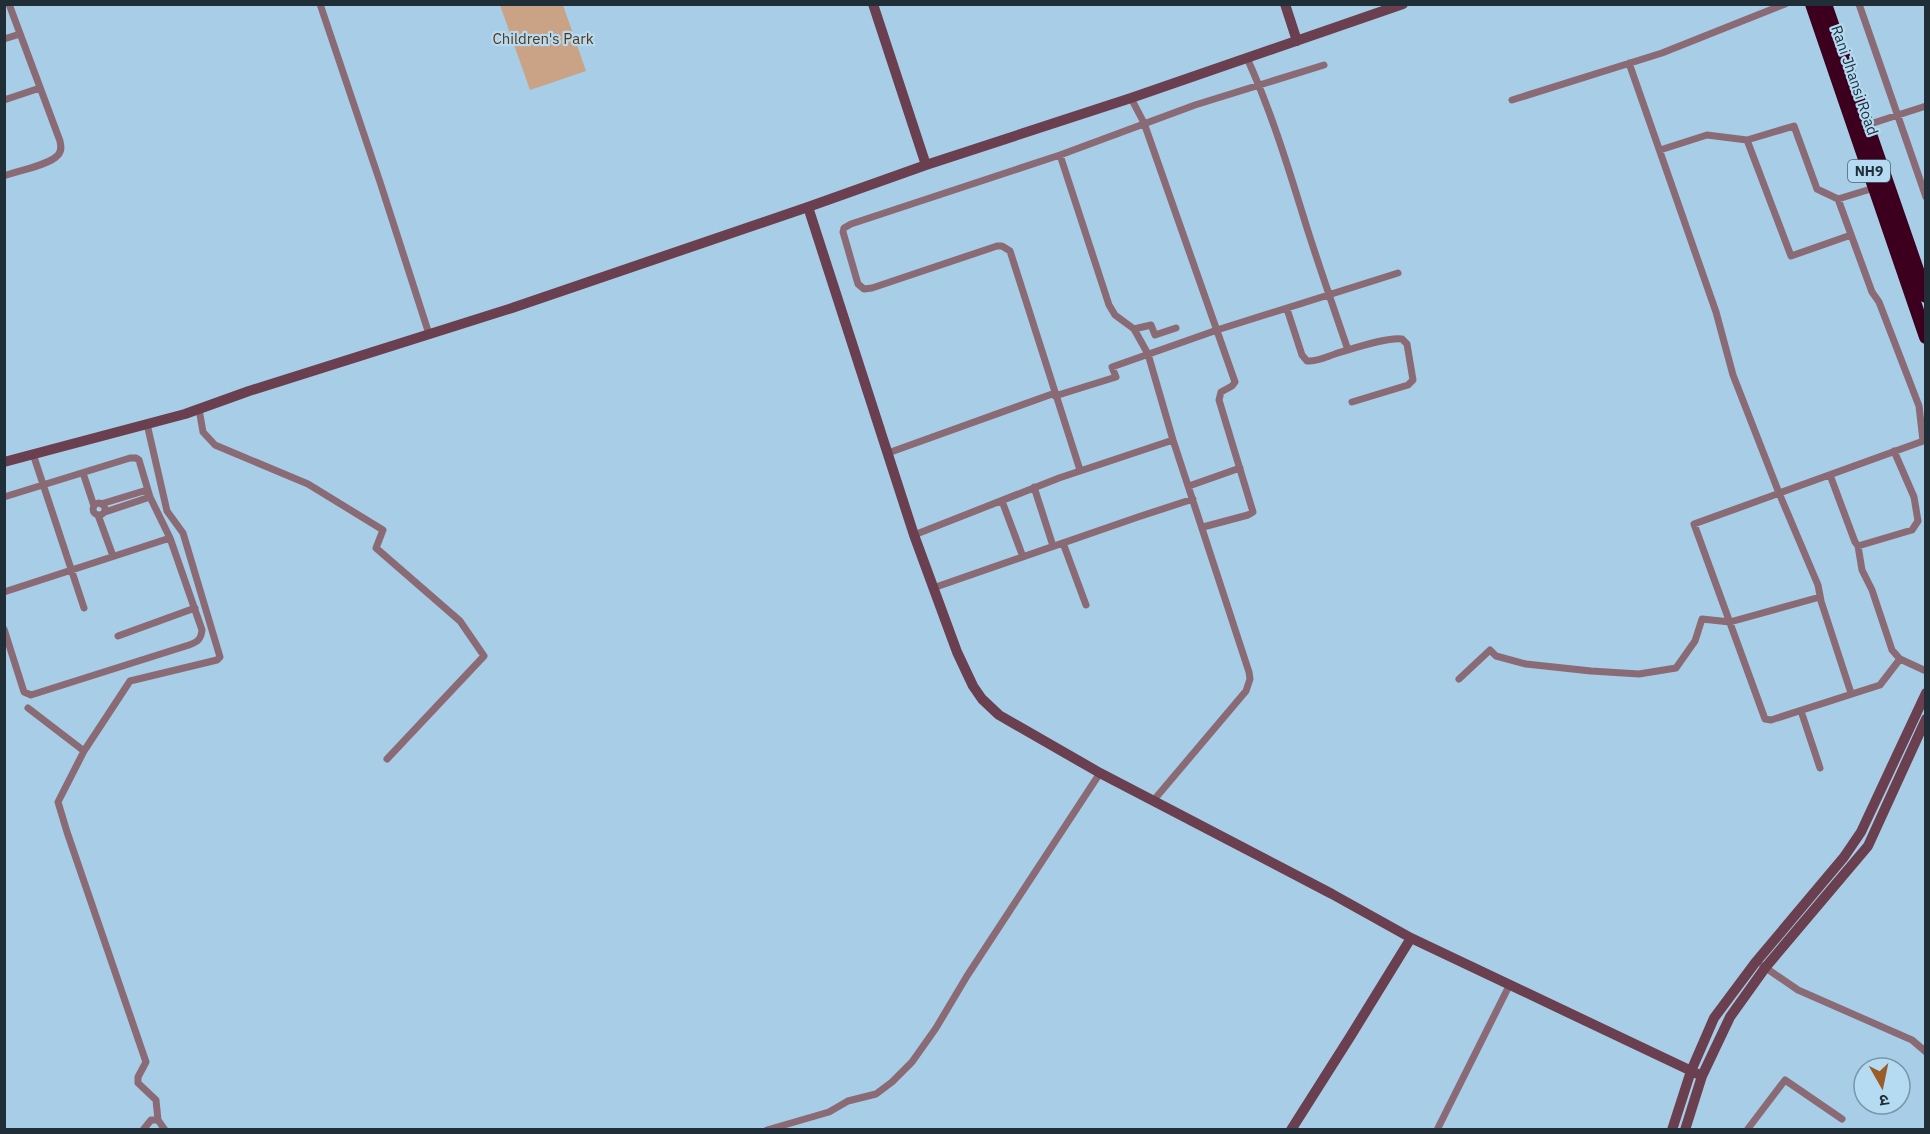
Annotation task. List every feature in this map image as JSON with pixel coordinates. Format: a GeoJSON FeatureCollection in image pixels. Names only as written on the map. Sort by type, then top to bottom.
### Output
{"type":"FeatureCollection","features":[{"type":"Feature","properties":{"kind":"highway","name":"Rani Jhansi Road"},"geometry":{"type":"LineString","coordinates":[[1812,4],[1926,296]]}},
{"type":"Feature","properties":{"kind":"highway","name":"Rani Jhansi Road"},"geometry":{"type":"LineString","coordinates":[[1825,4],[1861,128]]}},
{"type":"Feature","properties":{"kind":"highway","name":"Rani Jhansi Road"},"geometry":{"type":"LineString","coordinates":[[1881,185],[1926,337]]}},
{"type":"Feature","properties":{"kind":"street"},"geometry":{"type":"LineString","coordinates":[[4,176],[44,162],[60,153],[60,141],[9,4]]}},
{"type":"Feature","properties":{"kind":"street"},"geometry":{"type":"LineString","coordinates":[[320,4],[429,334]]}},
{"type":"Feature","properties":{"kind":"street"},"geometry":{"type":"LineString","coordinates":[[873,4],[926,165]]}},
{"type":"Feature","properties":{"kind":"street"},"geometry":{"type":"LineString","coordinates":[[1285,4],[1297,40]]}},
{"type":"Feature","properties":{"kind":"street"},"geometry":{"type":"LineString","coordinates":[[4,462],[199,409],[512,308],[1403,4]]}},
{"type":"Feature","properties":{"kind":"street"},"geometry":{"type":"LineString","coordinates":[[1512,100],[1662,53],[1785,4]]}},
{"type":"Feature","properties":{"kind":"street"},"geometry":{"type":"LineString","coordinates":[[1859,4],[1926,197]]}},
{"type":"Feature","properties":{"kind":"street"},"geometry":{"type":"LineString","coordinates":[[4,39],[20,34]]}},
{"type":"Feature","properties":{"kind":"street"},"geometry":{"type":"LineString","coordinates":[[1247,58],[1259,84],[1284,154],[1348,350]]}},
{"type":"Feature","properties":{"kind":"street"},"geometry":{"type":"LineString","coordinates":[[1629,63],[1716,312],[1733,375],[1818,585],[1851,693]]}},
{"type":"Feature","properties":{"kind":"street"},"geometry":{"type":"LineString","coordinates":[[1080,470],[1010,251],[997,246],[864,289],[858,284],[843,232],[844,228],[1060,155],[1144,123],[1259,84],[1324,65]]}},
{"type":"Feature","properties":{"kind":"street"},"geometry":{"type":"LineString","coordinates":[[4,100],[40,88]]}},
{"type":"Feature","properties":{"kind":"street"},"geometry":{"type":"LineString","coordinates":[[1131,98],[1144,123],[1235,382],[1221,392],[1219,400],[1253,512],[1203,527]]}},
{"type":"Feature","properties":{"kind":"street"},"geometry":{"type":"LineString","coordinates":[[1861,128],[1926,106]]}},
{"type":"Feature","properties":{"kind":"street"},"geometry":{"type":"LineString","coordinates":[[1660,150],[1707,135],[1747,140],[1794,126],[1816,189],[1838,199],[1881,185]]}},
{"type":"Feature","properties":{"kind":"street"},"geometry":{"type":"LineString","coordinates":[[1747,140],[1791,256],[1851,235]]}},
{"type":"Feature","properties":{"kind":"street"},"geometry":{"type":"LineString","coordinates":[[1060,155],[1108,305],[1115,315],[1134,329],[1148,354],[1173,440],[1250,672],[1246,691],[1153,801]]}},
{"type":"Feature","properties":{"kind":"street"},"geometry":{"type":"LineString","coordinates":[[1838,199],[1872,292],[1879,302],[1919,406],[1924,440],[1694,524],[1765,719],[1771,720],[1880,685],[1900,659]]}},
{"type":"Feature","properties":{"kind":"street"},"geometry":{"type":"LineString","coordinates":[[808,207],[914,535],[957,652],[973,686],[982,699],[999,715],[1019,728],[1411,938],[1702,1076]]}},
{"type":"Feature","properties":{"kind":"street"},"geometry":{"type":"LineString","coordinates":[[888,453],[1055,394],[1116,377],[1112,367],[1148,354],[1398,273]]}},
{"type":"Feature","properties":{"kind":"street"},"geometry":{"type":"LineString","coordinates":[[1287,309],[1302,355],[1307,361],[1394,339],[1402,339],[1407,344],[1413,380],[1408,385],[1352,402]]}},
{"type":"Feature","properties":{"kind":"street"},"geometry":{"type":"LineString","coordinates":[[1134,329],[1151,325],[1155,334],[1176,328]]}},
{"type":"Feature","properties":{"kind":"street"},"geometry":{"type":"LineString","coordinates":[[199,409],[203,432],[215,445],[308,484],[383,530],[376,548],[460,621],[484,656],[387,759]]}},
{"type":"Feature","properties":{"kind":"street"},"geometry":{"type":"LineString","coordinates":[[147,424],[167,511],[183,534],[220,657],[217,660],[130,681],[84,751],[58,802],[146,1062],[138,1077],[138,1083],[156,1100],[159,1120],[165,1130]]}},
{"type":"Feature","properties":{"kind":"street"},"geometry":{"type":"LineString","coordinates":[[914,535],[1080,470],[1173,440]]}},
{"type":"Feature","properties":{"kind":"street"},"geometry":{"type":"LineString","coordinates":[[1858,546],[1912,530],[1918,521],[1914,497],[1894,451]]}},
{"type":"Feature","properties":{"kind":"street"},"geometry":{"type":"LineString","coordinates":[[33,454],[84,609]]}},
{"type":"Feature","properties":{"kind":"street"},"geometry":{"type":"LineString","coordinates":[[4,497],[134,457],[139,460],[148,493],[170,538],[202,630],[198,642],[31,695],[24,692],[4,629]]}},
{"type":"Feature","properties":{"kind":"street"},"geometry":{"type":"LineString","coordinates":[[1189,486],[1240,468]]}},
{"type":"Feature","properties":{"kind":"street"},"geometry":{"type":"LineString","coordinates":[[83,472],[98,505]]}},
{"type":"Feature","properties":{"kind":"street"},"geometry":{"type":"LineString","coordinates":[[1830,475],[1858,546],[1862,570],[1872,590],[1892,650],[1900,659],[1926,671]]}},
{"type":"Feature","properties":{"kind":"street"},"geometry":{"type":"LineString","coordinates":[[1034,488],[1053,546]]}},
{"type":"Feature","properties":{"kind":"street"},"geometry":{"type":"LineString","coordinates":[[148,493],[102,514],[94,512],[98,505],[148,493]]}},
{"type":"Feature","properties":{"kind":"street"},"geometry":{"type":"LineString","coordinates":[[933,588],[1193,499]]}},
{"type":"Feature","properties":{"kind":"street"},"geometry":{"type":"LineString","coordinates":[[1002,501],[1023,557]]}},
{"type":"Feature","properties":{"kind":"street"},"geometry":{"type":"LineString","coordinates":[[98,505],[105,506],[102,514],[113,556]]}},
{"type":"Feature","properties":{"kind":"street"},"geometry":{"type":"LineString","coordinates":[[4,592],[170,538]]}},
{"type":"Feature","properties":{"kind":"street"},"geometry":{"type":"LineString","coordinates":[[1063,543],[1086,606]]}},
{"type":"Feature","properties":{"kind":"street"},"geometry":{"type":"LineString","coordinates":[[1459,679],[1490,650],[1496,656],[1526,664],[1592,671],[1640,674],[1676,668],[1695,641],[1702,619],[1730,622],[1820,597]]}},
{"type":"Feature","properties":{"kind":"street"},"geometry":{"type":"LineString","coordinates":[[118,636],[195,608]]}},
{"type":"Feature","properties":{"kind":"street"},"geometry":{"type":"LineString","coordinates":[[1685,1130],[1702,1076],[1730,1017],[1761,964],[1861,832],[1926,693]]}},
{"type":"Feature","properties":{"kind":"street"},"geometry":{"type":"LineString","coordinates":[[28,708],[84,751]]}},
{"type":"Feature","properties":{"kind":"street"},"geometry":{"type":"LineString","coordinates":[[1801,711],[1820,768]]}},
{"type":"Feature","properties":{"kind":"street"},"geometry":{"type":"LineString","coordinates":[[1672,1130],[1691,1071],[1714,1018],[1868,846],[1926,719]]}},
{"type":"Feature","properties":{"kind":"street"},"geometry":{"type":"LineString","coordinates":[[767,1130],[820,1114],[848,1101],[876,1094],[912,1062],[1100,773]]}},
{"type":"Feature","properties":{"kind":"street"},"geometry":{"type":"LineString","coordinates":[[1291,1130],[1411,938]]}},
{"type":"Feature","properties":{"kind":"street"},"geometry":{"type":"LineString","coordinates":[[1761,964],[1798,990],[1912,1040],[1926,1052]]}},
{"type":"Feature","properties":{"kind":"street"},"geometry":{"type":"LineString","coordinates":[[1437,1130],[1510,984]]}},
{"type":"Feature","properties":{"kind":"street"},"geometry":{"type":"LineString","coordinates":[[1747,1130],[1785,1080],[1842,1119]]}},
{"type":"Feature","properties":{"kind":"street"},"geometry":{"type":"LineString","coordinates":[[143,1130],[151,1120],[159,1120]]}},
{"type":"Feature","properties":{"kind":"green space","name":"Children's Park"},"geometry":{"type":"Polygon","coordinates":[[[500,5],[563,5],[586,71],[530,90],[500,5]]]}}]}
